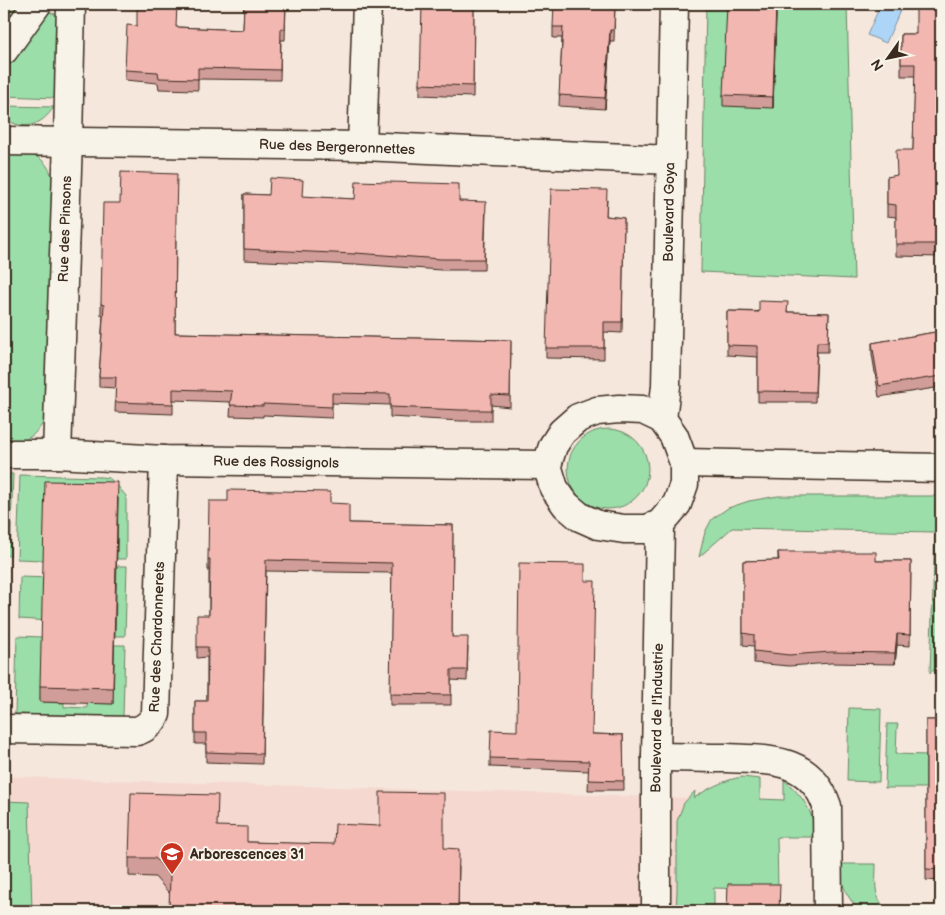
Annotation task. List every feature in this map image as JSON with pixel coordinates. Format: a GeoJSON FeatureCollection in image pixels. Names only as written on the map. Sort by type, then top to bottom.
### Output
{"type":"FeatureCollection","features":[{"type":"Feature","properties":{"kind":"street"},"geometry":{"type":"LineString","coordinates":[[4,50],[37,4]]}},
{"type":"Feature","properties":{"kind":"street","name":"Rue des Pinsons"},"geometry":{"type":"LineString","coordinates":[[57,454],[71,4]]}},
{"type":"Feature","properties":{"kind":"street"},"geometry":{"type":"LineString","coordinates":[[362,146],[367,4]]}},
{"type":"Feature","properties":{"kind":"street","name":"Boulevard Goya"},"geometry":{"type":"LineString","coordinates":[[662,419],[666,386],[674,4]]}},
{"type":"Feature","properties":{"kind":"street","name":"Rue des Bergeronnettes"},"geometry":{"type":"LineString","coordinates":[[4,141],[362,146],[670,160]]}},
{"type":"Feature","properties":{"kind":"street"},"geometry":{"type":"LineString","coordinates":[[619,409],[643,410],[662,419],[674,436],[684,463],[684,484],[676,504],[660,524],[647,530],[598,525],[580,517],[566,506],[554,488],[547,465],[553,446],[562,432],[578,418],[597,410],[619,409]]}},
{"type":"Feature","properties":{"kind":"street","name":"Rue des Rossignols"},"geometry":{"type":"LineString","coordinates":[[4,454],[57,454],[164,460],[547,465]]}},
{"type":"Feature","properties":{"kind":"street","name":"Rue des Chardonnerets"},"geometry":{"type":"LineString","coordinates":[[4,729],[137,731],[147,727],[154,719],[156,714],[164,460]]}},
{"type":"Feature","properties":{"kind":"street"},"geometry":{"type":"LineString","coordinates":[[684,463],[941,468]]}},
{"type":"Feature","properties":{"kind":"street","name":"Boulevard de l'Industrie"},"geometry":{"type":"LineString","coordinates":[[656,911],[656,757],[660,524]]}},
{"type":"Feature","properties":{"kind":"street"},"geometry":{"type":"LineString","coordinates":[[656,757],[767,760],[789,765],[800,770],[811,779],[823,795],[826,806],[828,911]]}},
{"type":"Feature","properties":{"kind":"shaded area"},"geometry":{"type":"Polygon","coordinates":[[[4,776],[694,798],[691,911],[4,911],[4,776]]]}},
{"type":"Feature","properties":{"kind":"green space"},"geometry":{"type":"Polygon","coordinates":[[[4,4],[26,4],[4,33],[4,4]]]}},
{"type":"Feature","properties":{"kind":"green space"},"geometry":{"type":"Polygon","coordinates":[[[706,4],[847,4],[854,279],[701,272],[706,4]]]}},
{"type":"Feature","properties":{"kind":"green space"},"geometry":{"type":"Polygon","coordinates":[[[44,13],[55,14],[59,19],[56,98],[4,96],[4,66],[44,13]]]}},
{"type":"Feature","properties":{"kind":"green space"},"geometry":{"type":"Polygon","coordinates":[[[4,106],[54,107],[38,123],[25,126],[18,125],[4,118],[4,106]]]}},
{"type":"Feature","properties":{"kind":"green space"},"geometry":{"type":"Polygon","coordinates":[[[16,152],[30,154],[39,158],[47,166],[53,178],[46,418],[40,427],[28,438],[22,441],[11,442],[4,439],[4,157],[16,152]]]}},
{"type":"Feature","properties":{"kind":"green space"},"geometry":{"type":"Polygon","coordinates":[[[608,429],[623,432],[636,441],[645,454],[648,469],[645,484],[636,497],[623,506],[608,509],[593,506],[580,497],[571,484],[568,469],[571,454],[580,441],[593,432],[608,429]]]}},
{"type":"Feature","properties":{"kind":"green space"},"geometry":{"type":"Polygon","coordinates":[[[4,474],[13,474],[10,556],[4,555],[4,474]]]}},
{"type":"Feature","properties":{"kind":"green space"},"geometry":{"type":"Polygon","coordinates":[[[20,475],[109,478],[126,496],[126,559],[117,559],[118,498],[43,560],[17,559],[20,475]]]}},
{"type":"Feature","properties":{"kind":"green space"},"geometry":{"type":"Polygon","coordinates":[[[778,496],[941,496],[941,665],[930,673],[935,532],[732,528],[699,557],[705,532],[712,519],[728,508],[749,501],[778,496]]]}},
{"type":"Feature","properties":{"kind":"green space"},"geometry":{"type":"Polygon","coordinates":[[[117,566],[127,566],[125,636],[115,636],[117,566]]]}},
{"type":"Feature","properties":{"kind":"green space"},"geometry":{"type":"Polygon","coordinates":[[[20,577],[52,578],[50,621],[19,619],[20,577]]]}},
{"type":"Feature","properties":{"kind":"green space"},"geometry":{"type":"Polygon","coordinates":[[[17,636],[42,637],[40,702],[64,703],[64,707],[87,708],[87,703],[113,704],[114,645],[125,645],[123,717],[15,714],[17,636]]]}},
{"type":"Feature","properties":{"kind":"green space"},"geometry":{"type":"Polygon","coordinates":[[[849,708],[881,709],[879,782],[847,781],[849,708]]]}},
{"type":"Feature","properties":{"kind":"green space"},"geometry":{"type":"Polygon","coordinates":[[[887,724],[898,724],[896,754],[927,755],[927,788],[885,788],[887,724]]]}},
{"type":"Feature","properties":{"kind":"green space"},"geometry":{"type":"Polygon","coordinates":[[[742,777],[760,779],[760,799],[784,800],[784,780],[797,792],[810,812],[816,837],[777,837],[778,890],[714,888],[714,911],[676,911],[677,821],[684,803],[695,791],[694,798],[717,785],[742,777]]]}},
{"type":"Feature","properties":{"kind":"green space"},"geometry":{"type":"Polygon","coordinates":[[[4,801],[29,802],[32,911],[4,909],[4,801]]]}},
{"type":"Feature","properties":{"kind":"green space"},"geometry":{"type":"Polygon","coordinates":[[[839,864],[876,864],[876,890],[880,902],[890,911],[860,911],[845,890],[839,864]]]}},
{"type":"Feature","properties":{"kind":"water"},"geometry":{"type":"Polygon","coordinates":[[[881,4],[897,4],[902,6],[886,43],[867,35],[881,4]]]}},
{"type":"Feature","properties":{"kind":"building"},"geometry":{"type":"Polygon","coordinates":[[[137,4],[177,4],[176,27],[243,30],[244,4],[286,4],[285,29],[281,29],[280,70],[198,68],[198,79],[159,78],[158,72],[125,70],[127,25],[137,26],[137,4]]]}},
{"type":"Feature","properties":{"kind":"building"},"geometry":{"type":"Polygon","coordinates":[[[422,4],[474,4],[473,86],[420,84],[422,4]]]}},
{"type":"Feature","properties":{"kind":"building"},"geometry":{"type":"Polygon","coordinates":[[[554,4],[615,4],[614,30],[610,30],[605,98],[559,95],[563,27],[553,27],[554,4]]]}},
{"type":"Feature","properties":{"kind":"building"},"geometry":{"type":"Polygon","coordinates":[[[727,4],[776,4],[773,97],[723,95],[727,4]]]}},
{"type":"Feature","properties":{"kind":"building"},"geometry":{"type":"Polygon","coordinates":[[[916,6],[941,6],[941,244],[896,244],[896,205],[887,204],[887,177],[897,175],[896,150],[913,150],[915,64],[901,64],[901,34],[916,34],[916,6]]]}},
{"type":"Feature","properties":{"kind":"building"},"geometry":{"type":"Polygon","coordinates":[[[121,172],[177,174],[175,333],[511,340],[510,396],[491,395],[491,410],[390,407],[390,394],[332,393],[332,407],[263,404],[263,406],[230,405],[232,391],[173,389],[173,404],[115,402],[116,377],[99,377],[104,305],[101,304],[103,203],[120,203],[121,172]]]}},
{"type":"Feature","properties":{"kind":"building"},"geometry":{"type":"Polygon","coordinates":[[[270,178],[303,180],[302,196],[355,199],[356,181],[459,184],[459,201],[486,202],[484,259],[441,259],[355,253],[244,249],[244,194],[269,195],[270,178]]]}},
{"type":"Feature","properties":{"kind":"building"},"geometry":{"type":"Polygon","coordinates":[[[551,189],[607,190],[606,216],[624,218],[622,322],[604,322],[604,348],[546,348],[551,189]]]}},
{"type":"Feature","properties":{"kind":"building"},"geometry":{"type":"Polygon","coordinates":[[[759,301],[788,302],[787,312],[829,313],[828,342],[817,342],[815,392],[758,391],[758,346],[727,345],[727,311],[759,312],[759,301]]]}},
{"type":"Feature","properties":{"kind":"building"},"geometry":{"type":"Polygon","coordinates":[[[941,331],[941,376],[879,386],[872,343],[941,331]]]}},
{"type":"Feature","properties":{"kind":"building"},"geometry":{"type":"Polygon","coordinates":[[[45,481],[118,482],[113,688],[40,686],[45,481]]]}},
{"type":"Feature","properties":{"kind":"building"},"geometry":{"type":"Polygon","coordinates":[[[228,490],[330,492],[330,503],[349,504],[349,523],[453,525],[452,637],[468,637],[467,670],[451,670],[451,695],[390,694],[392,563],[266,560],[262,754],[206,752],[206,733],[195,733],[195,701],[207,701],[208,647],[197,647],[197,615],[209,615],[209,501],[228,501],[228,490]]]}},
{"type":"Feature","properties":{"kind":"building"},"geometry":{"type":"Polygon","coordinates":[[[778,552],[876,552],[876,561],[911,561],[910,635],[897,634],[895,653],[831,652],[789,655],[754,651],[754,635],[743,633],[743,561],[779,560],[778,552]]]}},
{"type":"Feature","properties":{"kind":"building"},"geometry":{"type":"Polygon","coordinates":[[[519,563],[585,564],[585,581],[595,581],[592,734],[623,735],[624,781],[588,780],[589,761],[490,758],[491,730],[517,731],[519,563]]]}},
{"type":"Feature","properties":{"kind":"building"},"geometry":{"type":"Polygon","coordinates":[[[926,720],[941,720],[941,870],[926,869],[926,720]]]}},
{"type":"Feature","properties":{"kind":"building"},"geometry":{"type":"Polygon","coordinates":[[[380,792],[444,793],[444,848],[459,849],[458,911],[169,911],[170,875],[155,858],[129,858],[131,793],[218,795],[217,826],[247,827],[247,842],[334,844],[335,824],[380,826],[380,792]]]}},
{"type":"Feature","properties":{"kind":"building"},"geometry":{"type":"Polygon","coordinates":[[[728,884],[780,884],[779,911],[727,911],[728,884]]]}},
{"type":"Feature","properties":{"kind":"place","name":"Arborescences 31"},"geometry":{"type":"Point","coordinates":[172,875]}}]}
